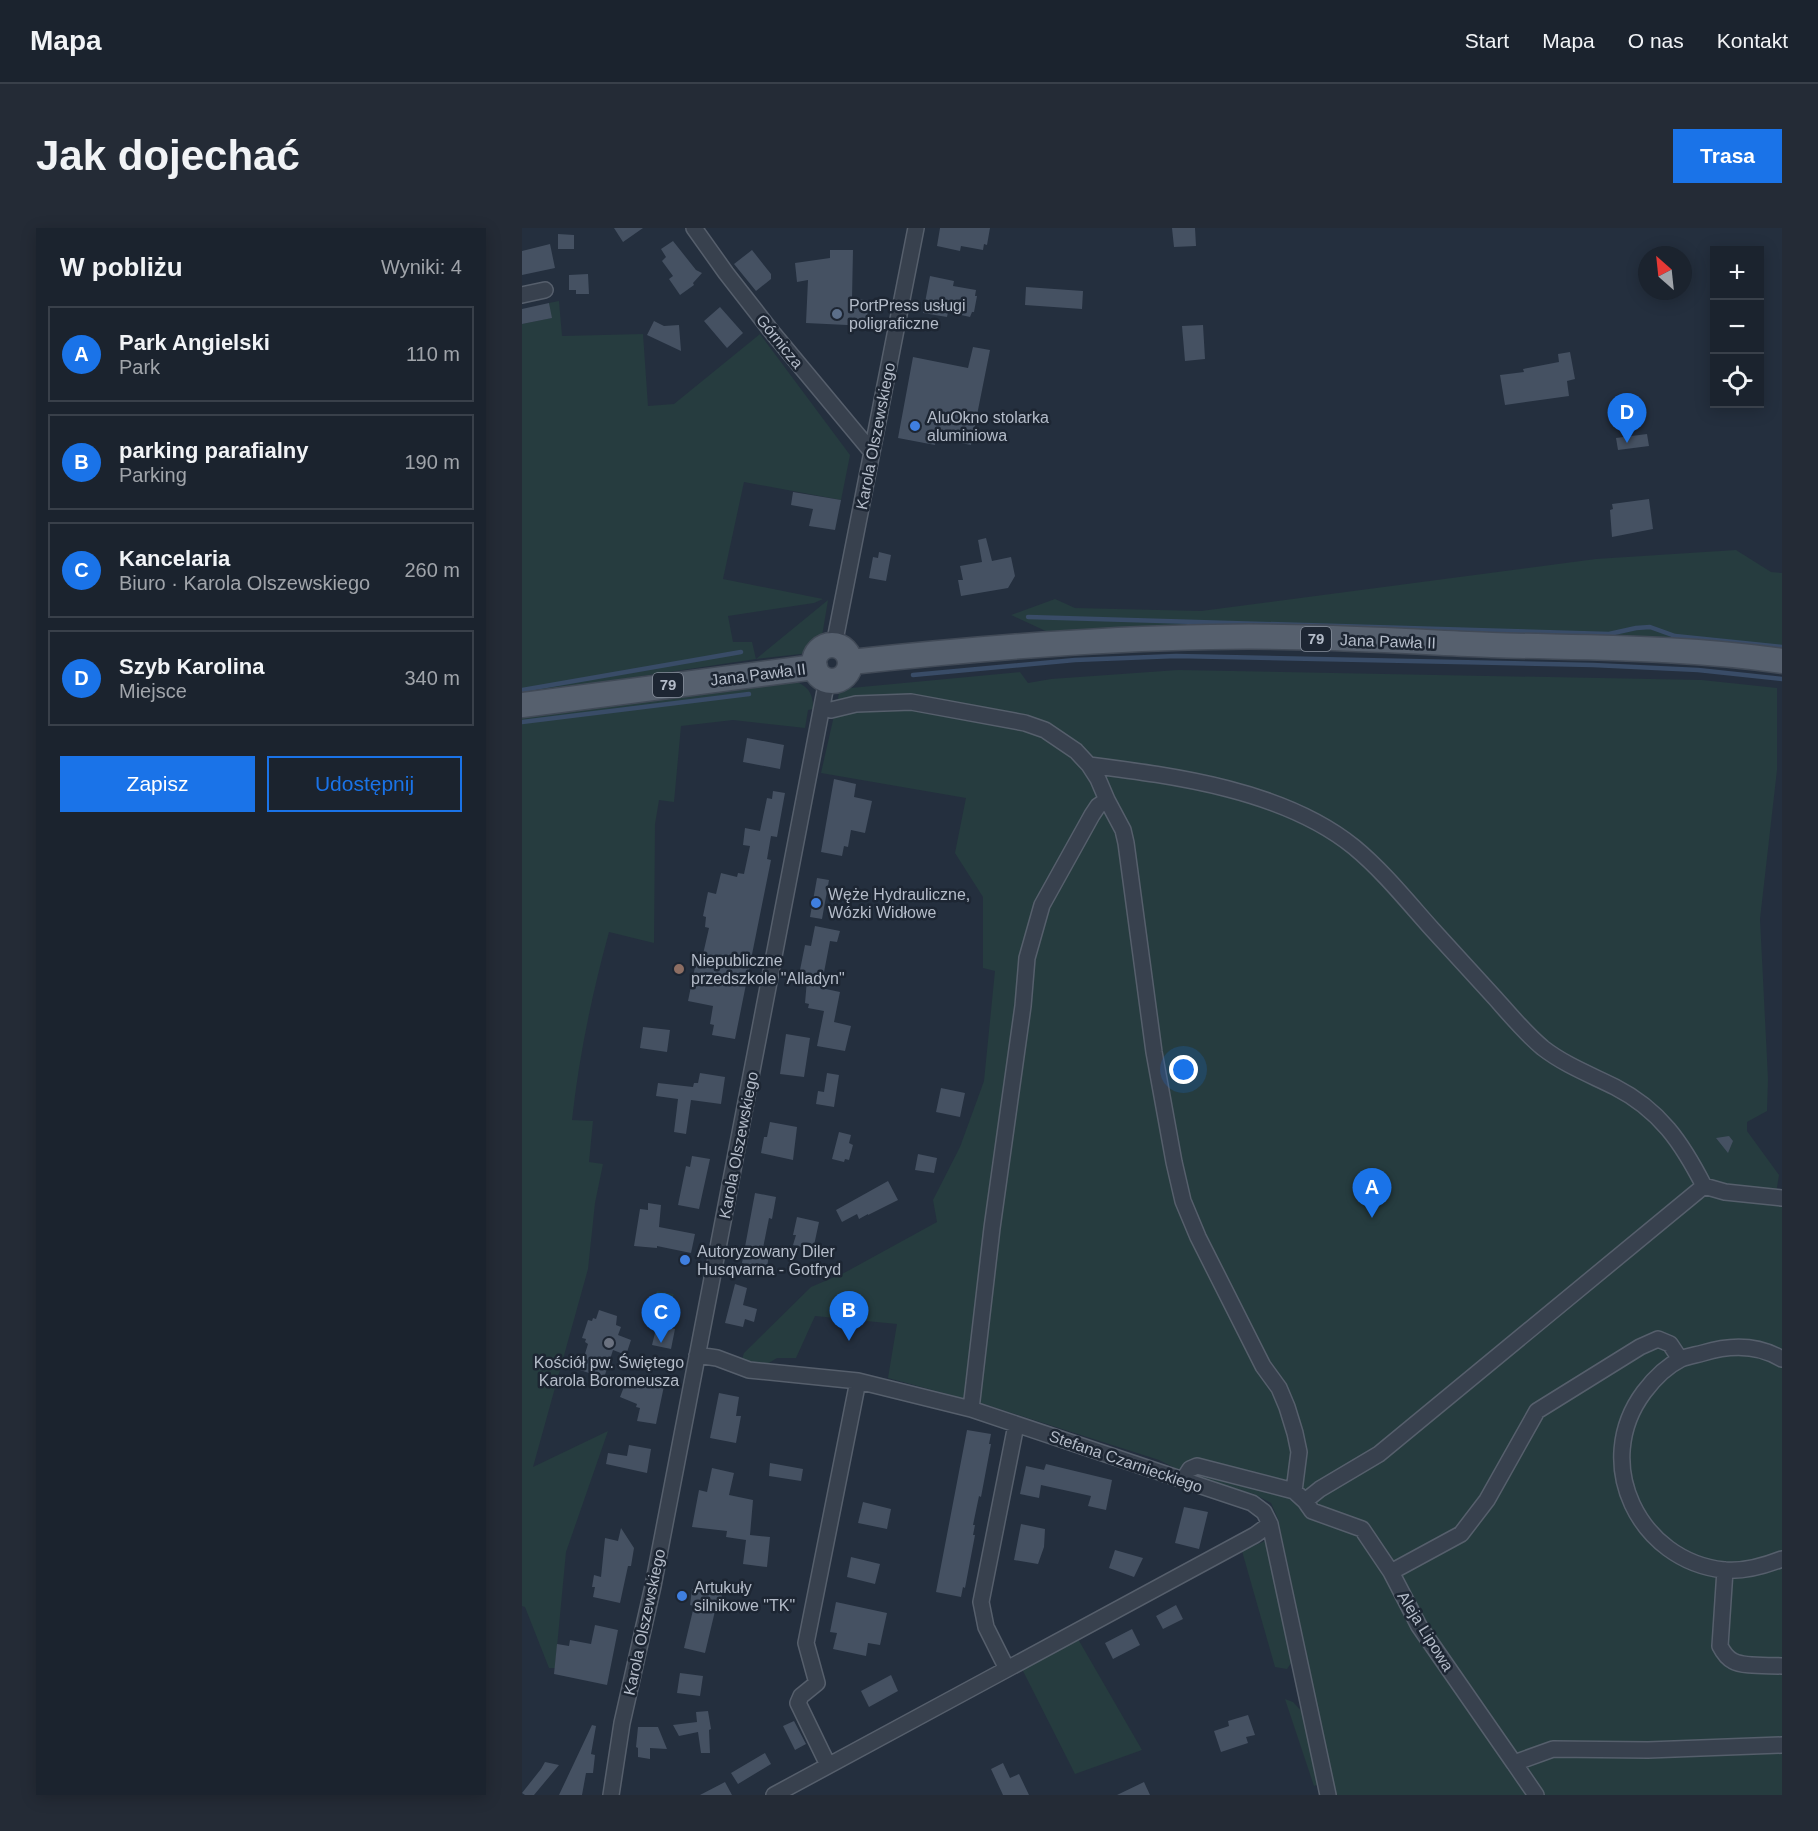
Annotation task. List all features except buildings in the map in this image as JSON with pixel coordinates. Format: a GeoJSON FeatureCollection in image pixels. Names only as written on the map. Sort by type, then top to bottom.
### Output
{"type":"FeatureCollection","features":[{"type":"Feature","properties":{"kind":"main road","name":"Jana Pawła II"},"geometry":{"type":"LineString","coordinates":[[851,662],[1024,645],[1120,639],[1230,636],[1637,650],[1719,654],[1782,661]]}},
{"type":"Feature","properties":{"kind":"main road"},"geometry":{"type":"LineString","coordinates":[[821,674],[817,653],[821,648],[834,645],[844,648],[851,662]]}},
{"type":"Feature","properties":{"kind":"main road","name":"79"},"geometry":{"type":"LineString","coordinates":[[821,674],[842,679],[851,662]]}},
{"type":"Feature","properties":{"kind":"main road","name":"Jana Pawła II"},"geometry":{"type":"LineString","coordinates":[[522,705],[821,674]]}},
{"type":"Feature","properties":{"kind":"street","name":"Górnicza"},"geometry":{"type":"LineString","coordinates":[[694,228],[765,323],[871,451]]}},
{"type":"Feature","properties":{"kind":"street","name":"Karola Olszewskiego"},"geometry":{"type":"LineString","coordinates":[[834,645],[916,228]]}},
{"type":"Feature","properties":{"kind":"street"},"geometry":{"type":"LineString","coordinates":[[522,295],[545,290]]}},
{"type":"Feature","properties":{"kind":"street","name":"Karola Olszewskiego"},"geometry":{"type":"LineString","coordinates":[[612,1792],[622,1723],[653,1586],[697,1355],[821,674]]}},
{"type":"Feature","properties":{"kind":"street"},"geometry":{"type":"LineString","coordinates":[[831,710],[856,704],[911,702],[1025,723],[1045,730],[1076,751],[1098,779],[1123,830],[1126,843],[1154,1052],[1183,1201],[1198,1237],[1258,1356],[1279,1388],[1295,1432],[1299,1452],[1299,1496]]}},
{"type":"Feature","properties":{"kind":"street"},"geometry":{"type":"LineString","coordinates":[[1089,765],[1140,771],[1256,796],[1297,812],[1336,834],[1354,847],[1399,891],[1537,1042],[1557,1058],[1640,1102],[1658,1117],[1691,1160],[1704,1186],[1725,1192],[1782,1198]]}},
{"type":"Feature","properties":{"kind":"street"},"geometry":{"type":"LineString","coordinates":[[970,1409],[992,1228],[1018,1049],[1027,958],[1042,905],[1092,815],[1098,806],[1107,800]]}},
{"type":"Feature","properties":{"kind":"street"},"geometry":{"type":"LineString","coordinates":[[1299,1496],[1320,1489],[1379,1454],[1704,1186]]}},
{"type":"Feature","properties":{"kind":"street","name":"Aleja Lipowa"},"geometry":{"type":"LineString","coordinates":[[1536,1795],[1419,1626],[1390,1572],[1461,1534],[1487,1500],[1537,1411],[1640,1347],[1658,1339],[1670,1344],[1680,1359]]}},
{"type":"Feature","properties":{"kind":"street"},"geometry":{"type":"LineString","coordinates":[[1782,1359],[1765,1351],[1737,1347],[1720,1348],[1680,1359],[1660,1374],[1638,1401],[1624,1434],[1622,1453],[1622,1471],[1633,1507],[1654,1538],[1673,1552],[1689,1560],[1725,1570],[1764,1566],[1782,1559]]}},
{"type":"Feature","properties":{"kind":"street","name":"Stefana Czarnieckiego"},"geometry":{"type":"LineString","coordinates":[[697,1355],[717,1358],[749,1371],[858,1381],[970,1409],[1252,1503],[1264,1512],[1270,1524],[1325,1794]]}},
{"type":"Feature","properties":{"kind":"street"},"geometry":{"type":"LineString","coordinates":[[828,1765],[798,1703],[801,1696],[817,1683],[806,1643],[858,1381]]}},
{"type":"Feature","properties":{"kind":"street"},"geometry":{"type":"LineString","coordinates":[[1007,1669],[986,1627],[981,1602],[1016,1425]]}},
{"type":"Feature","properties":{"kind":"street"},"geometry":{"type":"LineString","coordinates":[[1183,1480],[1190,1469],[1197,1466],[1299,1496],[1312,1511],[1362,1529],[1390,1572]]}},
{"type":"Feature","properties":{"kind":"street"},"geometry":{"type":"LineString","coordinates":[[774,1795],[1255,1535],[1270,1524]]}},
{"type":"Feature","properties":{"kind":"street"},"geometry":{"type":"LineString","coordinates":[[1725,1570],[1720,1646],[1733,1662],[1782,1666]]}},
{"type":"Feature","properties":{"kind":"street"},"geometry":{"type":"LineString","coordinates":[[1514,1763],[1553,1749],[1648,1750],[1782,1745]]}},
{"type":"Feature","properties":{"kind":"green space"},"geometry":{"type":"Polygon","coordinates":[[[559,301],[562,336],[643,334],[648,406],[674,404],[760,334],[850,455],[841,500],[744,482],[723,579],[823,599],[814,603],[728,616],[733,642],[752,642],[756,659],[522,694],[522,324],[551,318],[549,303],[559,301]]]}},
{"type":"Feature","properties":{"kind":"green space"},"geometry":{"type":"Polygon","coordinates":[[[1736,550],[1771,572],[1782,573],[1782,653],[1050,633],[1011,615],[1055,599],[1075,608],[1201,611],[1596,559],[1736,550]]]}},
{"type":"Feature","properties":{"kind":"green space"},"geometry":{"type":"Polygon","coordinates":[[[828,600],[819,645],[810,653],[756,659],[828,600]]]}},
{"type":"Feature","properties":{"kind":"green space"},"geometry":{"type":"Polygon","coordinates":[[[1178,670],[1702,680],[1777,688],[1777,770],[1760,919],[1768,1079],[1767,1111],[1747,1122],[1747,1131],[1779,1175],[1776,1193],[1782,1194],[1782,1795],[1336,1795],[1278,1519],[1271,1503],[1254,1494],[1191,1476],[1159,1460],[984,1404],[888,1378],[897,1324],[815,1316],[796,1358],[777,1358],[764,1366],[748,1364],[742,1359],[744,1353],[811,1287],[844,1273],[937,1222],[933,1200],[960,1147],[984,1081],[995,971],[983,968],[983,897],[955,853],[966,798],[821,773],[840,689],[1020,672],[1028,683],[1051,679],[1178,670]]]}},
{"type":"Feature","properties":{"kind":"green space"},"geometry":{"type":"Polygon","coordinates":[[[788,680],[804,686],[812,697],[813,709],[808,710],[805,728],[733,720],[681,726],[674,802],[659,800],[655,824],[654,943],[609,932],[597,979],[582,1049],[572,1120],[593,1121],[589,1162],[603,1164],[595,1203],[588,1269],[533,1467],[608,1431],[566,1552],[555,1668],[549,1668],[525,1607],[522,1606],[522,715],[788,680]]]}},
{"type":"Feature","properties":{"kind":"green space"},"geometry":{"type":"Polygon","coordinates":[[[657,1291],[674,1294],[661,1324],[649,1321],[657,1291]]]}},
{"type":"Feature","properties":{"kind":"green space"},"geometry":{"type":"Polygon","coordinates":[[[1265,1541],[1294,1659],[1287,1669],[1275,1667],[1242,1551],[1265,1541]]]}},
{"type":"Feature","properties":{"kind":"green space"},"geometry":{"type":"Polygon","coordinates":[[[1078,1639],[1142,1750],[1075,1774],[1020,1665],[1078,1639]]]}},
{"type":"Feature","properties":{"kind":"green space"},"geometry":{"type":"Polygon","coordinates":[[[1285,1699],[1293,1702],[1305,1715],[1322,1783],[1314,1786],[1285,1699]]]}},
{"type":"Feature","properties":{"kind":"waterway"},"geometry":{"type":"LineString","coordinates":[[1028,617],[1609,634],[1650,627],[1675,636],[1782,647]]}},
{"type":"Feature","properties":{"kind":"waterway"},"geometry":{"type":"LineString","coordinates":[[522,690],[741,652]]}},
{"type":"Feature","properties":{"kind":"waterway"},"geometry":{"type":"LineString","coordinates":[[913,675],[1075,660],[1176,656],[1593,665],[1698,670],[1782,679]]}},
{"type":"Feature","properties":{"kind":"waterway"},"geometry":{"type":"LineString","coordinates":[[522,722],[749,694]]}},
{"type":"Feature","properties":{"kind":"place","name":"PortPress usługi poligraficzne"},"geometry":{"type":"Point","coordinates":[837,314]}},
{"type":"Feature","properties":{"kind":"place","name":"AluOkno stolarka aluminiowa"},"geometry":{"type":"Point","coordinates":[915,426]}},
{"type":"Feature","properties":{"kind":"place","name":"Szyb Karolina"},"geometry":{"type":"Point","coordinates":[1627,443]}},
{"type":"Feature","properties":{"kind":"place","name":"Węże Hydrauliczne, Wózki Widłowe"},"geometry":{"type":"Point","coordinates":[816,903]}},
{"type":"Feature","properties":{"kind":"place","name":"Niepubliczne przedszkole \"Alladyn\""},"geometry":{"type":"Point","coordinates":[679,969]}},
{"type":"Feature","properties":{"kind":"place","name":"Park Angielski"},"geometry":{"type":"Point","coordinates":[1372,1218]}},
{"type":"Feature","properties":{"kind":"place","name":"Autoryzowany Diler Husqvarna - Gotfryd"},"geometry":{"type":"Point","coordinates":[685,1260]}},
{"type":"Feature","properties":{"kind":"place","name":"parking parafialny"},"geometry":{"type":"Point","coordinates":[849,1341]}},
{"type":"Feature","properties":{"kind":"place","name":"Kościół pw. Świętego Karola Boromeusza"},"geometry":{"type":"Point","coordinates":[609,1343]}},
{"type":"Feature","properties":{"kind":"place","name":"Kancelaria"},"geometry":{"type":"Point","coordinates":[661,1343]}},
{"type":"Feature","properties":{"kind":"place","name":"Artukuły silnikowe \"TK\""},"geometry":{"type":"Point","coordinates":[682,1596]}}]}
